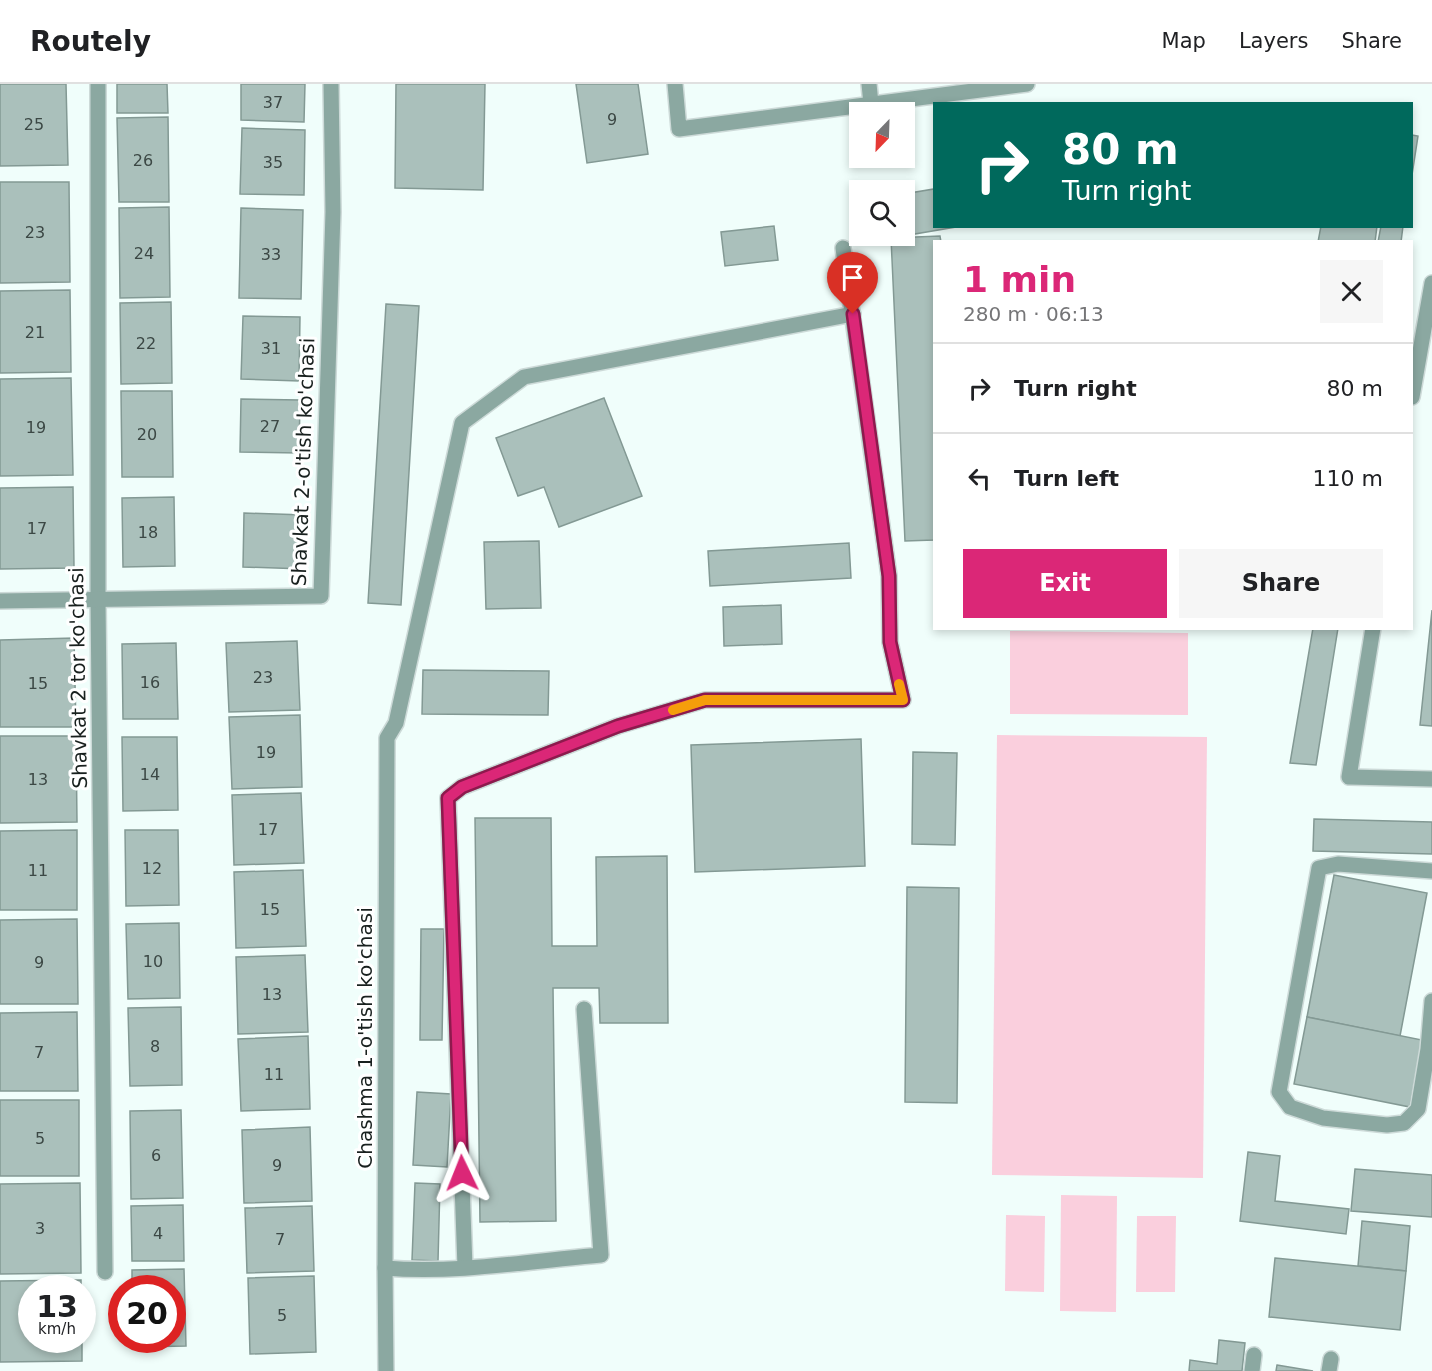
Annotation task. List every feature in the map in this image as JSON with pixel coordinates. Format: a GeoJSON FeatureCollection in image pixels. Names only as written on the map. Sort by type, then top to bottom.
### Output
{"type":"FeatureCollection","features":[{"type":"Feature","properties":{"kind":"street","name":"Shavkat 2 tor ko'chasi"},"geometry":{"type":"LineString","coordinates":[[98,84],[98,600],[105,1272]]}},
{"type":"Feature","properties":{"kind":"street","name":"Shavkat 2-o'tish ko'chasi"},"geometry":{"type":"LineString","coordinates":[[0,601],[321,596],[333,212],[331,84]]}},
{"type":"Feature","properties":{"kind":"street"},"geometry":{"type":"LineString","coordinates":[[675,84],[679,129],[849,107]]}},
{"type":"Feature","properties":{"kind":"street"},"geometry":{"type":"LineString","coordinates":[[868,84],[871,102]]}},
{"type":"Feature","properties":{"kind":"street"},"geometry":{"type":"LineString","coordinates":[[887,102],[1027,84]]}},
{"type":"Feature","properties":{"kind":"street"},"geometry":{"type":"LineString","coordinates":[[465,1267],[448,798],[462,787],[618,726],[705,700],[903,700],[890,642],[889,576],[843,249]]}},
{"type":"Feature","properties":{"kind":"street"},"geometry":{"type":"LineString","coordinates":[[1413,391],[1432,283]]}},
{"type":"Feature","properties":{"kind":"street","name":"Chashma 1-o'tish ko'chasi"},"geometry":{"type":"LineString","coordinates":[[386,1371],[384,1268],[387,738],[396,723],[462,423],[524,377],[853,314]]}},
{"type":"Feature","properties":{"kind":"street"},"geometry":{"type":"LineString","coordinates":[[1373,630],[1349,777],[1432,779]]}},
{"type":"Feature","properties":{"kind":"street"},"geometry":{"type":"LineString","coordinates":[[1432,871],[1338,864],[1319,868],[1279,1092],[1290,1107],[1323,1118],[1387,1125],[1404,1123],[1418,1109],[1428,1049],[1432,1001]]}},
{"type":"Feature","properties":{"kind":"street"},"geometry":{"type":"LineString","coordinates":[[384,1268],[411,1270],[465,1267],[601,1255],[584,1009]]}},
{"type":"Feature","properties":{"kind":"street"},"geometry":{"type":"LineString","coordinates":[[1252,1371],[1254,1355]]}},
{"type":"Feature","properties":{"kind":"shaded area"},"geometry":{"type":"Polygon","coordinates":[[[1010,631],[1188,633],[1188,715],[1010,714],[1010,631]]]}},
{"type":"Feature","properties":{"kind":"shaded area"},"geometry":{"type":"Polygon","coordinates":[[[997,735],[1207,737],[1203,1178],[992,1175],[997,735]]]}},
{"type":"Feature","properties":{"kind":"shaded area"},"geometry":{"type":"Polygon","coordinates":[[[1061,1195],[1117,1196],[1116,1312],[1060,1311],[1061,1195]]]}},
{"type":"Feature","properties":{"kind":"shaded area"},"geometry":{"type":"Polygon","coordinates":[[[1006,1215],[1045,1216],[1044,1292],[1005,1291],[1006,1215]]]}},
{"type":"Feature","properties":{"kind":"shaded area"},"geometry":{"type":"Polygon","coordinates":[[[1137,1216],[1176,1216],[1175,1292],[1136,1292],[1137,1216]]]}},
{"type":"Feature","properties":{"kind":"building"},"geometry":{"type":"Polygon","coordinates":[[[0,84],[66,84],[68,165],[0,166],[0,84]]]}},
{"type":"Feature","properties":{"kind":"building"},"geometry":{"type":"Polygon","coordinates":[[[117,84],[167,84],[168,113],[117,113],[117,84]]]}},
{"type":"Feature","properties":{"kind":"building"},"geometry":{"type":"Polygon","coordinates":[[[241,84],[305,84],[304,122],[241,120],[241,84]]]}},
{"type":"Feature","properties":{"kind":"building"},"geometry":{"type":"Polygon","coordinates":[[[396,84],[485,84],[483,190],[395,188],[396,84]]]}},
{"type":"Feature","properties":{"kind":"building"},"geometry":{"type":"Polygon","coordinates":[[[576,84],[638,84],[648,154],[587,163],[576,84]]]}},
{"type":"Feature","properties":{"kind":"building"},"geometry":{"type":"Polygon","coordinates":[[[168,117],[169,202],[119,202],[117,118],[168,117]]]}},
{"type":"Feature","properties":{"kind":"building"},"geometry":{"type":"Polygon","coordinates":[[[242,128],[305,130],[304,195],[240,194],[242,128]]]}},
{"type":"Feature","properties":{"kind":"building"},"geometry":{"type":"Polygon","coordinates":[[[1413,135],[1418,136],[1413,168],[1413,135]]]}},
{"type":"Feature","properties":{"kind":"building"},"geometry":{"type":"Polygon","coordinates":[[[0,182],[69,182],[70,282],[0,283],[0,182]]]}},
{"type":"Feature","properties":{"kind":"building"},"geometry":{"type":"Polygon","coordinates":[[[933,189],[933,228],[950,228],[915,234],[915,192],[933,189]]]}},
{"type":"Feature","properties":{"kind":"building"},"geometry":{"type":"Polygon","coordinates":[[[169,207],[170,297],[120,298],[119,208],[169,207]]]}},
{"type":"Feature","properties":{"kind":"building"},"geometry":{"type":"Polygon","coordinates":[[[241,208],[303,210],[301,299],[239,298],[241,208]]]}},
{"type":"Feature","properties":{"kind":"building"},"geometry":{"type":"Polygon","coordinates":[[[774,226],[778,260],[725,266],[721,232],[774,226]]]}},
{"type":"Feature","properties":{"kind":"building"},"geometry":{"type":"Polygon","coordinates":[[[1321,228],[1377,228],[1375,240],[1318,240],[1321,228]]]}},
{"type":"Feature","properties":{"kind":"building"},"geometry":{"type":"Polygon","coordinates":[[[1381,228],[1403,228],[1401,240],[1378,240],[1381,228]]]}},
{"type":"Feature","properties":{"kind":"building"},"geometry":{"type":"Polygon","coordinates":[[[940,236],[941,240],[933,240],[933,540],[905,541],[891,246],[915,246],[915,237],[940,236]]]}},
{"type":"Feature","properties":{"kind":"building"},"geometry":{"type":"Polygon","coordinates":[[[70,290],[71,372],[0,373],[0,291],[70,290]]]}},
{"type":"Feature","properties":{"kind":"building"},"geometry":{"type":"Polygon","coordinates":[[[171,302],[172,383],[121,384],[120,303],[171,302]]]}},
{"type":"Feature","properties":{"kind":"building"},"geometry":{"type":"Polygon","coordinates":[[[386,304],[419,306],[401,605],[368,603],[386,304]]]}},
{"type":"Feature","properties":{"kind":"building"},"geometry":{"type":"Polygon","coordinates":[[[243,316],[300,317],[299,381],[241,379],[243,316]]]}},
{"type":"Feature","properties":{"kind":"building"},"geometry":{"type":"Polygon","coordinates":[[[71,378],[73,475],[0,476],[0,379],[71,378]]]}},
{"type":"Feature","properties":{"kind":"building"},"geometry":{"type":"Polygon","coordinates":[[[121,391],[172,391],[173,477],[122,477],[121,391]]]}},
{"type":"Feature","properties":{"kind":"building"},"geometry":{"type":"Polygon","coordinates":[[[604,398],[642,496],[559,527],[544,487],[518,496],[496,438],[604,398]]]}},
{"type":"Feature","properties":{"kind":"building"},"geometry":{"type":"Polygon","coordinates":[[[241,399],[300,400],[299,453],[240,452],[241,399]]]}},
{"type":"Feature","properties":{"kind":"building"},"geometry":{"type":"Polygon","coordinates":[[[73,487],[74,568],[0,569],[0,488],[73,487]]]}},
{"type":"Feature","properties":{"kind":"building"},"geometry":{"type":"Polygon","coordinates":[[[174,497],[175,566],[123,567],[122,498],[174,497]]]}},
{"type":"Feature","properties":{"kind":"building"},"geometry":{"type":"Polygon","coordinates":[[[244,513],[305,515],[304,569],[243,567],[244,513]]]}},
{"type":"Feature","properties":{"kind":"building"},"geometry":{"type":"Polygon","coordinates":[[[539,541],[541,608],[486,609],[484,542],[539,541]]]}},
{"type":"Feature","properties":{"kind":"building"},"geometry":{"type":"Polygon","coordinates":[[[849,543],[851,578],[710,586],[708,551],[849,543]]]}},
{"type":"Feature","properties":{"kind":"building"},"geometry":{"type":"Polygon","coordinates":[[[781,605],[782,644],[724,646],[723,607],[781,605]]]}},
{"type":"Feature","properties":{"kind":"building"},"geometry":{"type":"Polygon","coordinates":[[[1432,610],[1432,726],[1420,725],[1432,610]]]}},
{"type":"Feature","properties":{"kind":"building"},"geometry":{"type":"Polygon","coordinates":[[[1313,630],[1338,630],[1316,765],[1290,763],[1313,630]]]}},
{"type":"Feature","properties":{"kind":"building"},"geometry":{"type":"Polygon","coordinates":[[[74,638],[76,727],[0,727],[0,640],[74,638]]]}},
{"type":"Feature","properties":{"kind":"building"},"geometry":{"type":"Polygon","coordinates":[[[297,641],[300,710],[229,712],[226,643],[297,641]]]}},
{"type":"Feature","properties":{"kind":"building"},"geometry":{"type":"Polygon","coordinates":[[[176,643],[178,719],[123,719],[122,644],[176,643]]]}},
{"type":"Feature","properties":{"kind":"building"},"geometry":{"type":"Polygon","coordinates":[[[423,670],[549,671],[548,715],[422,714],[423,670]]]}},
{"type":"Feature","properties":{"kind":"building"},"geometry":{"type":"Polygon","coordinates":[[[300,715],[302,787],[232,789],[229,717],[300,715]]]}},
{"type":"Feature","properties":{"kind":"building"},"geometry":{"type":"Polygon","coordinates":[[[0,736],[76,736],[77,822],[0,823],[0,736]]]}},
{"type":"Feature","properties":{"kind":"building"},"geometry":{"type":"Polygon","coordinates":[[[122,737],[177,737],[178,810],[123,811],[122,737]]]}},
{"type":"Feature","properties":{"kind":"building"},"geometry":{"type":"Polygon","coordinates":[[[861,739],[865,866],[695,872],[691,745],[861,739]]]}},
{"type":"Feature","properties":{"kind":"building"},"geometry":{"type":"Polygon","coordinates":[[[913,752],[957,753],[955,845],[912,844],[913,752]]]}},
{"type":"Feature","properties":{"kind":"building"},"geometry":{"type":"Polygon","coordinates":[[[301,793],[304,863],[234,865],[232,795],[301,793]]]}},
{"type":"Feature","properties":{"kind":"building"},"geometry":{"type":"Polygon","coordinates":[[[475,818],[551,818],[552,946],[597,946],[596,857],[667,856],[668,1023],[600,1023],[599,988],[553,988],[556,1221],[480,1222],[475,818]]]}},
{"type":"Feature","properties":{"kind":"building"},"geometry":{"type":"Polygon","coordinates":[[[1314,819],[1432,822],[1432,854],[1313,851],[1314,819]]]}},
{"type":"Feature","properties":{"kind":"building"},"geometry":{"type":"Polygon","coordinates":[[[77,830],[77,910],[0,910],[0,831],[77,830]]]}},
{"type":"Feature","properties":{"kind":"building"},"geometry":{"type":"Polygon","coordinates":[[[125,830],[178,830],[179,905],[126,906],[125,830]]]}},
{"type":"Feature","properties":{"kind":"building"},"geometry":{"type":"Polygon","coordinates":[[[303,870],[306,946],[236,948],[234,872],[303,870]]]}},
{"type":"Feature","properties":{"kind":"building"},"geometry":{"type":"Polygon","coordinates":[[[1334,875],[1427,893],[1400,1036],[1307,1017],[1334,875]]]}},
{"type":"Feature","properties":{"kind":"building"},"geometry":{"type":"Polygon","coordinates":[[[907,887],[959,888],[957,1103],[905,1102],[907,887]]]}},
{"type":"Feature","properties":{"kind":"building"},"geometry":{"type":"Polygon","coordinates":[[[77,919],[78,1004],[0,1004],[0,920],[77,919]]]}},
{"type":"Feature","properties":{"kind":"building"},"geometry":{"type":"Polygon","coordinates":[[[179,923],[180,998],[128,999],[126,924],[179,923]]]}},
{"type":"Feature","properties":{"kind":"building"},"geometry":{"type":"Polygon","coordinates":[[[421,929],[444,929],[442,1040],[420,1040],[421,929]]]}},
{"type":"Feature","properties":{"kind":"building"},"geometry":{"type":"Polygon","coordinates":[[[305,955],[308,1032],[238,1034],[236,957],[305,955]]]}},
{"type":"Feature","properties":{"kind":"building"},"geometry":{"type":"Polygon","coordinates":[[[181,1007],[182,1085],[130,1086],[128,1008],[181,1007]]]}},
{"type":"Feature","properties":{"kind":"building"},"geometry":{"type":"Polygon","coordinates":[[[77,1012],[78,1091],[0,1091],[0,1013],[77,1012]]]}},
{"type":"Feature","properties":{"kind":"building"},"geometry":{"type":"Polygon","coordinates":[[[1307,1017],[1422,1040],[1410,1107],[1294,1084],[1307,1017]]]}},
{"type":"Feature","properties":{"kind":"building"},"geometry":{"type":"Polygon","coordinates":[[[308,1036],[310,1109],[241,1111],[238,1039],[308,1036]]]}},
{"type":"Feature","properties":{"kind":"building"},"geometry":{"type":"Polygon","coordinates":[[[417,1092],[451,1094],[447,1167],[413,1165],[417,1092]]]}},
{"type":"Feature","properties":{"kind":"building"},"geometry":{"type":"Polygon","coordinates":[[[0,1100],[79,1100],[79,1176],[0,1176],[0,1100]]]}},
{"type":"Feature","properties":{"kind":"building"},"geometry":{"type":"Polygon","coordinates":[[[181,1110],[183,1198],[131,1199],[130,1111],[181,1110]]]}},
{"type":"Feature","properties":{"kind":"building"},"geometry":{"type":"Polygon","coordinates":[[[310,1127],[312,1201],[244,1203],[242,1130],[310,1127]]]}},
{"type":"Feature","properties":{"kind":"building"},"geometry":{"type":"Polygon","coordinates":[[[1248,1152],[1280,1156],[1275,1201],[1349,1209],[1346,1234],[1240,1221],[1248,1152]]]}},
{"type":"Feature","properties":{"kind":"building"},"geometry":{"type":"Polygon","coordinates":[[[1355,1169],[1432,1175],[1432,1217],[1351,1211],[1355,1169]]]}},
{"type":"Feature","properties":{"kind":"building"},"geometry":{"type":"Polygon","coordinates":[[[80,1183],[81,1273],[0,1274],[0,1184],[80,1183]]]}},
{"type":"Feature","properties":{"kind":"building"},"geometry":{"type":"Polygon","coordinates":[[[415,1183],[440,1184],[438,1261],[412,1260],[415,1183]]]}},
{"type":"Feature","properties":{"kind":"building"},"geometry":{"type":"Polygon","coordinates":[[[183,1205],[184,1261],[132,1261],[131,1206],[183,1205]]]}},
{"type":"Feature","properties":{"kind":"building"},"geometry":{"type":"Polygon","coordinates":[[[312,1206],[314,1271],[247,1273],[245,1208],[312,1206]]]}},
{"type":"Feature","properties":{"kind":"building"},"geometry":{"type":"Polygon","coordinates":[[[1362,1221],[1410,1226],[1406,1271],[1358,1266],[1362,1221]]]}},
{"type":"Feature","properties":{"kind":"building"},"geometry":{"type":"Polygon","coordinates":[[[1275,1258],[1406,1271],[1400,1330],[1269,1317],[1275,1258]]]}},
{"type":"Feature","properties":{"kind":"building"},"geometry":{"type":"Polygon","coordinates":[[[184,1269],[184,1275],[132,1275],[132,1270],[184,1269]]]}},
{"type":"Feature","properties":{"kind":"building"},"geometry":{"type":"Polygon","coordinates":[[[314,1276],[316,1352],[250,1354],[248,1278],[314,1276]]]}},
{"type":"Feature","properties":{"kind":"building"},"geometry":{"type":"Polygon","coordinates":[[[0,1281],[18,1281],[18,1353],[82,1353],[82,1361],[0,1362],[0,1281]]]}},
{"type":"Feature","properties":{"kind":"building"},"geometry":{"type":"Polygon","coordinates":[[[1219,1340],[1245,1343],[1242,1371],[1189,1371],[1190,1360],[1217,1364],[1219,1340]]]}},
{"type":"Feature","properties":{"kind":"building"},"geometry":{"type":"Polygon","coordinates":[[[1277,1365],[1313,1371],[1276,1371],[1277,1365]]]}},
{"type":"Feature","properties":{"kind":"slow traffic"},"geometry":{"type":"LineString","coordinates":[[673,710],[705,700],[903,700],[899,684]]}},
{"type":"Feature","properties":{"kind":"route"},"geometry":{"type":"LineString","coordinates":[[462,1173],[448,798],[462,787],[618,726],[705,700],[903,700],[890,642],[889,576],[853,314]]}}]}
